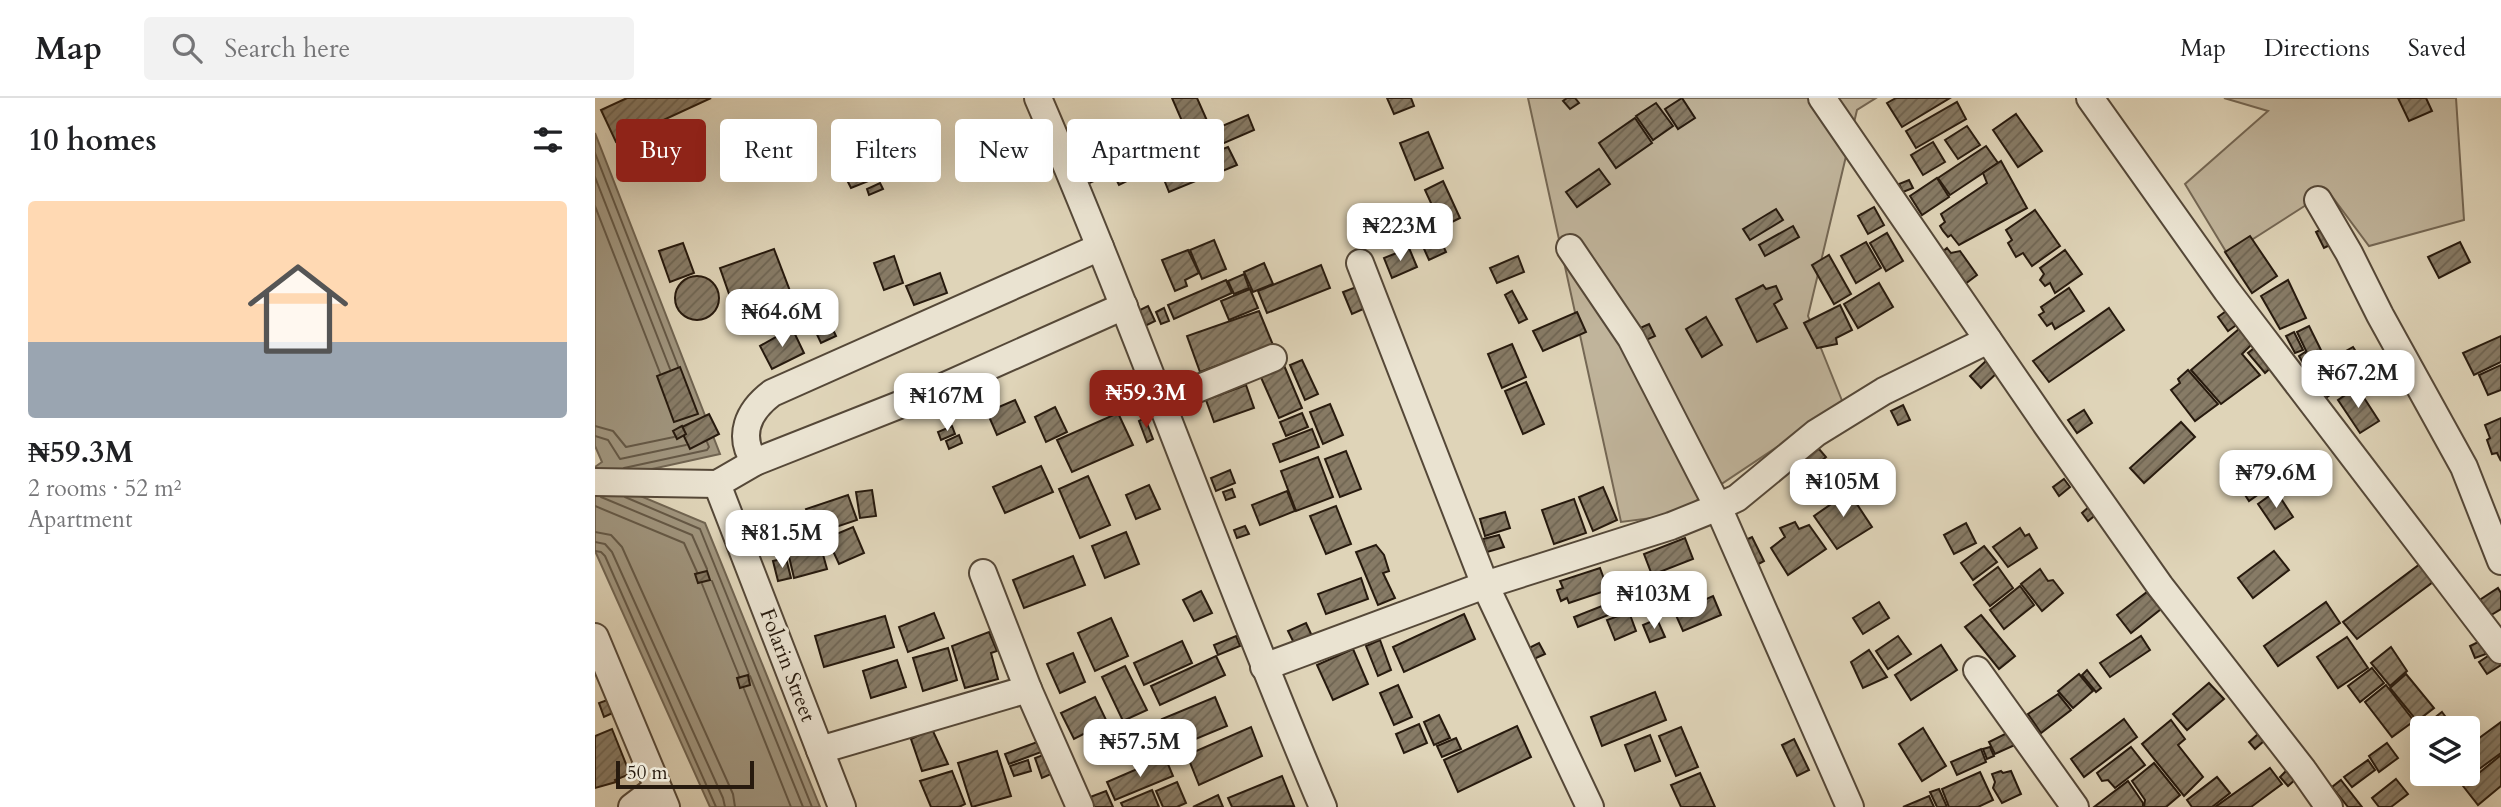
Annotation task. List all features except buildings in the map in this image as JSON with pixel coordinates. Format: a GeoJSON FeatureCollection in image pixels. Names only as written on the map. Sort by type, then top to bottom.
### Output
{"type":"FeatureCollection","features":[{"type":"Feature","properties":{"kind":"street"},"geometry":{"type":"LineString","coordinates":[[1038,98],[1124,306],[1264,667],[1323,807]]}},
{"type":"Feature","properties":{"kind":"street"},"geometry":{"type":"LineString","coordinates":[[1822,98],[2160,586],[2329,807]]}},
{"type":"Feature","properties":{"kind":"street"},"geometry":{"type":"LineString","coordinates":[[2090,98],[2227,291],[2501,650]]}},
{"type":"Feature","properties":{"kind":"street"},"geometry":{"type":"LineString","coordinates":[[2318,200],[2464,467],[2501,561]]}},
{"type":"Feature","properties":{"kind":"street"},"geometry":{"type":"LineString","coordinates":[[755,463],[745,435],[748,419],[756,407],[772,393],[1100,247]]}},
{"type":"Feature","properties":{"kind":"street"},"geometry":{"type":"LineString","coordinates":[[1570,248],[1631,338],[1718,507],[1850,807]]}},
{"type":"Feature","properties":{"kind":"street"},"geometry":{"type":"LineString","coordinates":[[1360,263],[1485,585],[1590,807]]}},
{"type":"Feature","properties":{"kind":"street"},"geometry":{"type":"LineString","coordinates":[[595,482],[717,484],[755,463],[927,394],[1124,306]]}},
{"type":"Feature","properties":{"kind":"street"},"geometry":{"type":"LineString","coordinates":[[1264,667],[1485,585],[1671,526],[1718,507],[1737,498],[1816,433],[1884,391],[1988,341]]}},
{"type":"Feature","properties":{"kind":"street"},"geometry":{"type":"LineString","coordinates":[[1160,404],[1273,358]]}},
{"type":"Feature","properties":{"kind":"street","name":"Folarin Street"},"geometry":{"type":"LineString","coordinates":[[717,484],[842,807]]}},
{"type":"Feature","properties":{"kind":"street"},"geometry":{"type":"LineString","coordinates":[[982,573],[1028,689],[1080,807]]}},
{"type":"Feature","properties":{"kind":"street"},"geometry":{"type":"LineString","coordinates":[[595,637],[661,797],[632,807]]}},
{"type":"Feature","properties":{"kind":"street"},"geometry":{"type":"LineString","coordinates":[[1977,670],[2075,807]]}},
{"type":"Feature","properties":{"kind":"street"},"geometry":{"type":"LineString","coordinates":[[820,750],[1028,689]]}},
{"type":"Feature","properties":{"kind":"shaded area"},"geometry":{"type":"Polygon","coordinates":[[[1528,98],[1876,98],[1857,110],[1808,316],[1843,403],[1675,515],[1621,522],[1528,98]]]}},
{"type":"Feature","properties":{"kind":"shaded area"},"geometry":{"type":"Polygon","coordinates":[[[2224,98],[2456,98],[2464,220],[2369,246],[2328,191],[2228,255],[2185,184],[2268,111],[2224,98]]]}},
{"type":"Feature","properties":{"kind":"water"},"geometry":{"type":"Polygon","coordinates":[[[595,133],[720,454],[602,480],[705,523],[820,807],[710,807],[595,551],[595,467],[602,462],[595,446],[595,133]]]}}]}
